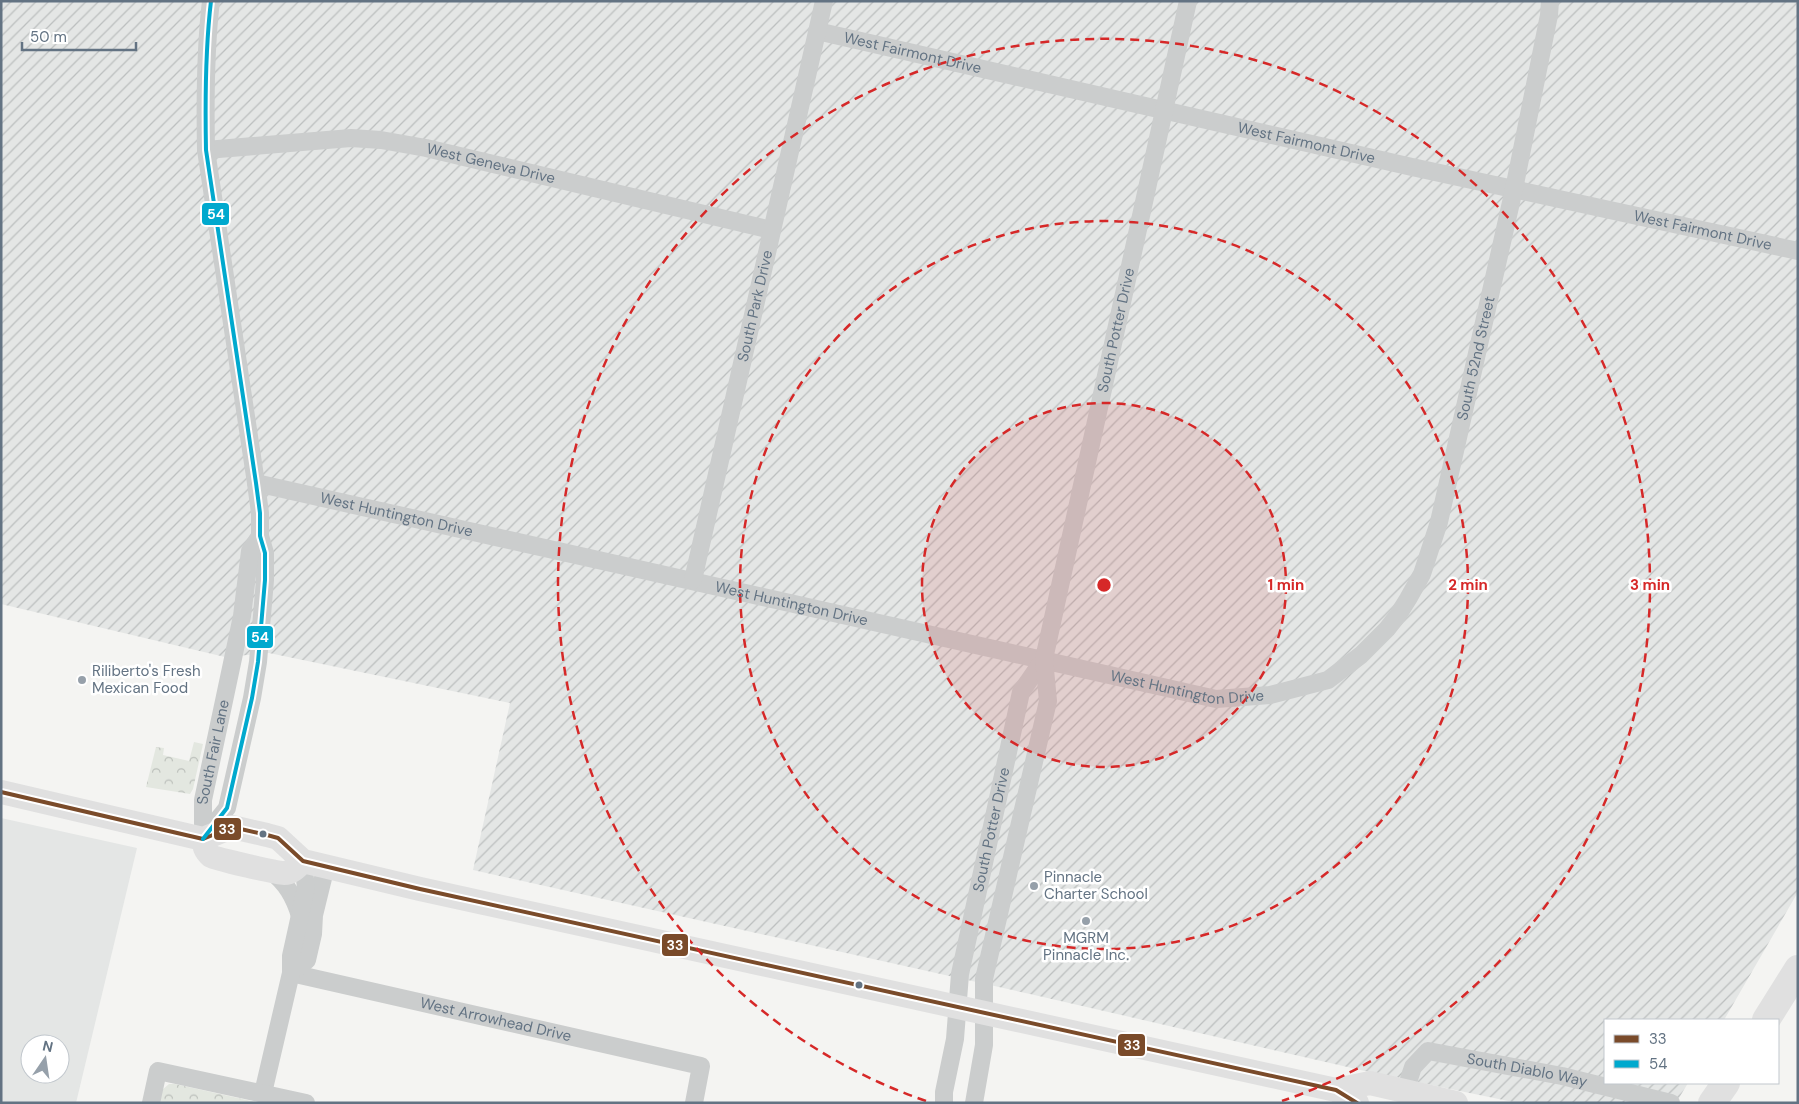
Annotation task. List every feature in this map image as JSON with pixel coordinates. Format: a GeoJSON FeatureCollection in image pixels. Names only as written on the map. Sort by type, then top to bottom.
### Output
{"type":"FeatureCollection","features":[{"type":"Feature","properties":{"kind":"highway"},"geometry":{"type":"LineString","coordinates":[[1767,1019],[1798,969]]}},
{"type":"Feature","properties":{"kind":"highway"},"geometry":{"type":"LineString","coordinates":[[1712,1103],[1725,1084]]}},
{"type":"Feature","properties":{"kind":"main road"},"geometry":{"type":"LineString","coordinates":[[1,792],[203,839],[232,827],[278,838],[303,861],[984,1014],[1336,1090],[1357,1103]]}},
{"type":"Feature","properties":{"kind":"main road"},"geometry":{"type":"LineString","coordinates":[[203,839],[205,849],[212,857],[270,870],[284,873],[295,869],[303,861]]}},
{"type":"Feature","properties":{"kind":"main road"},"geometry":{"type":"LineString","coordinates":[[1336,1090],[1370,1083],[1456,1103]]}},
{"type":"Feature","properties":{"kind":"street","name":"South Fair Lane"},"geometry":{"type":"LineString","coordinates":[[203,839],[227,808],[260,654],[265,580],[265,552],[260,536],[260,513],[256,483],[206,150],[206,47],[211,1]]}},
{"type":"Feature","properties":{"kind":"street","name":"South Park Drive"},"geometry":{"type":"LineString","coordinates":[[693,580],[824,1]]}},
{"type":"Feature","properties":{"kind":"street","name":"South Potter Drive"},"geometry":{"type":"LineString","coordinates":[[974,1103],[984,1045],[984,979],[1048,701],[1044,659],[1188,1]]}},
{"type":"Feature","properties":{"kind":"street","name":"South 52nd Street"},"geometry":{"type":"LineString","coordinates":[[1328,680],[1362,655],[1387,629],[1398,616],[1422,574],[1438,522],[1514,189],[1549,15],[1550,1]]}},
{"type":"Feature","properties":{"kind":"street","name":"West Fairmont Drive"},"geometry":{"type":"LineString","coordinates":[[817,31],[1412,167],[1798,251]]}},
{"type":"Feature","properties":{"kind":"street","name":"West Geneva Drive"},"geometry":{"type":"LineString","coordinates":[[206,150],[350,138],[381,140],[426,148],[771,230]]}},
{"type":"Feature","properties":{"kind":"street","name":"West Huntington Drive"},"geometry":{"type":"LineString","coordinates":[[256,483],[1216,699],[1270,695],[1328,680]]}},
{"type":"Feature","properties":{"kind":"street","name":"South Fair Lane"},"geometry":{"type":"LineString","coordinates":[[203,839],[203,800],[242,616],[250,551],[260,536]]}},
{"type":"Feature","properties":{"kind":"street","name":"South Potter Drive"},"geometry":{"type":"LineString","coordinates":[[944,1103],[944,1092],[955,1039],[960,974],[1021,692],[1044,659]]}},
{"type":"Feature","properties":{"kind":"street"},"geometry":{"type":"LineString","coordinates":[[263,1093],[291,972],[291,956],[306,888],[303,861]]}},
{"type":"Feature","properties":{"kind":"street"},"geometry":{"type":"LineString","coordinates":[[291,972],[307,960],[313,934],[314,915],[326,866]]}},
{"type":"Feature","properties":{"kind":"street"},"geometry":{"type":"LineString","coordinates":[[270,870],[288,888],[294,898],[300,916]]}},
{"type":"Feature","properties":{"kind":"street","name":"West Arrowhead Drive"},"geometry":{"type":"LineString","coordinates":[[291,972],[701,1066],[694,1103]]}},
{"type":"Feature","properties":{"kind":"street","name":"South Diablo Way"},"geometry":{"type":"LineString","coordinates":[[1405,1091],[1413,1068],[1428,1051],[1562,1076],[1671,1103]]}},
{"type":"Feature","properties":{"kind":"street"},"geometry":{"type":"LineString","coordinates":[[152,1103],[158,1071],[306,1103]]}},
{"type":"Feature","properties":{"kind":"shaded area"},"geometry":{"type":"Polygon","coordinates":[[[1,1],[1798,1],[1798,892],[1725,1019],[1604,1019],[1604,1084],[1687,1084],[1676,1103],[1518,1103],[1378,1074],[1030,994],[473,870],[510,703],[269,653],[225,657],[1,604],[1,1]]]}},
{"type":"Feature","properties":{"kind":"shaded area"},"geometry":{"type":"Polygon","coordinates":[[[1,818],[137,848],[76,1103],[1,1103],[1,818]]]}},
{"type":"Feature","properties":{"kind":"green space"},"geometry":{"type":"Polygon","coordinates":[[[194,742],[203,744],[193,789],[190,794],[146,787],[156,747],[164,748],[163,755],[189,761],[194,742]]]}},
{"type":"Feature","properties":{"kind":"green space"},"geometry":{"type":"Polygon","coordinates":[[[169,1084],[260,1103],[159,1103],[162,1090],[169,1084]]]}},
{"type":"Feature","properties":{"kind":"transit line","name":"54"},"geometry":{"type":"LineString","coordinates":[[203,839],[227,808],[252,698],[258,662],[265,580],[265,553],[260,536],[260,513],[256,483],[206,150],[206,76],[211,1]]}},
{"type":"Feature","properties":{"kind":"transit line","name":"33"},"geometry":{"type":"LineString","coordinates":[[1,792],[203,839],[232,827],[267,835],[278,838],[303,861],[420,889],[1336,1090],[1357,1103]]}},
{"type":"Feature","properties":{"kind":"place","name":"Riliberto's Fresh Mexican Food"},"geometry":{"type":"Point","coordinates":[82,680]}},
{"type":"Feature","properties":{"kind":"place","name":"Pinnacle Charter School"},"geometry":{"type":"Point","coordinates":[1034,886]}},
{"type":"Feature","properties":{"kind":"place","name":"MGRM Pinnacle Inc."},"geometry":{"type":"Point","coordinates":[1086,921]}}]}
